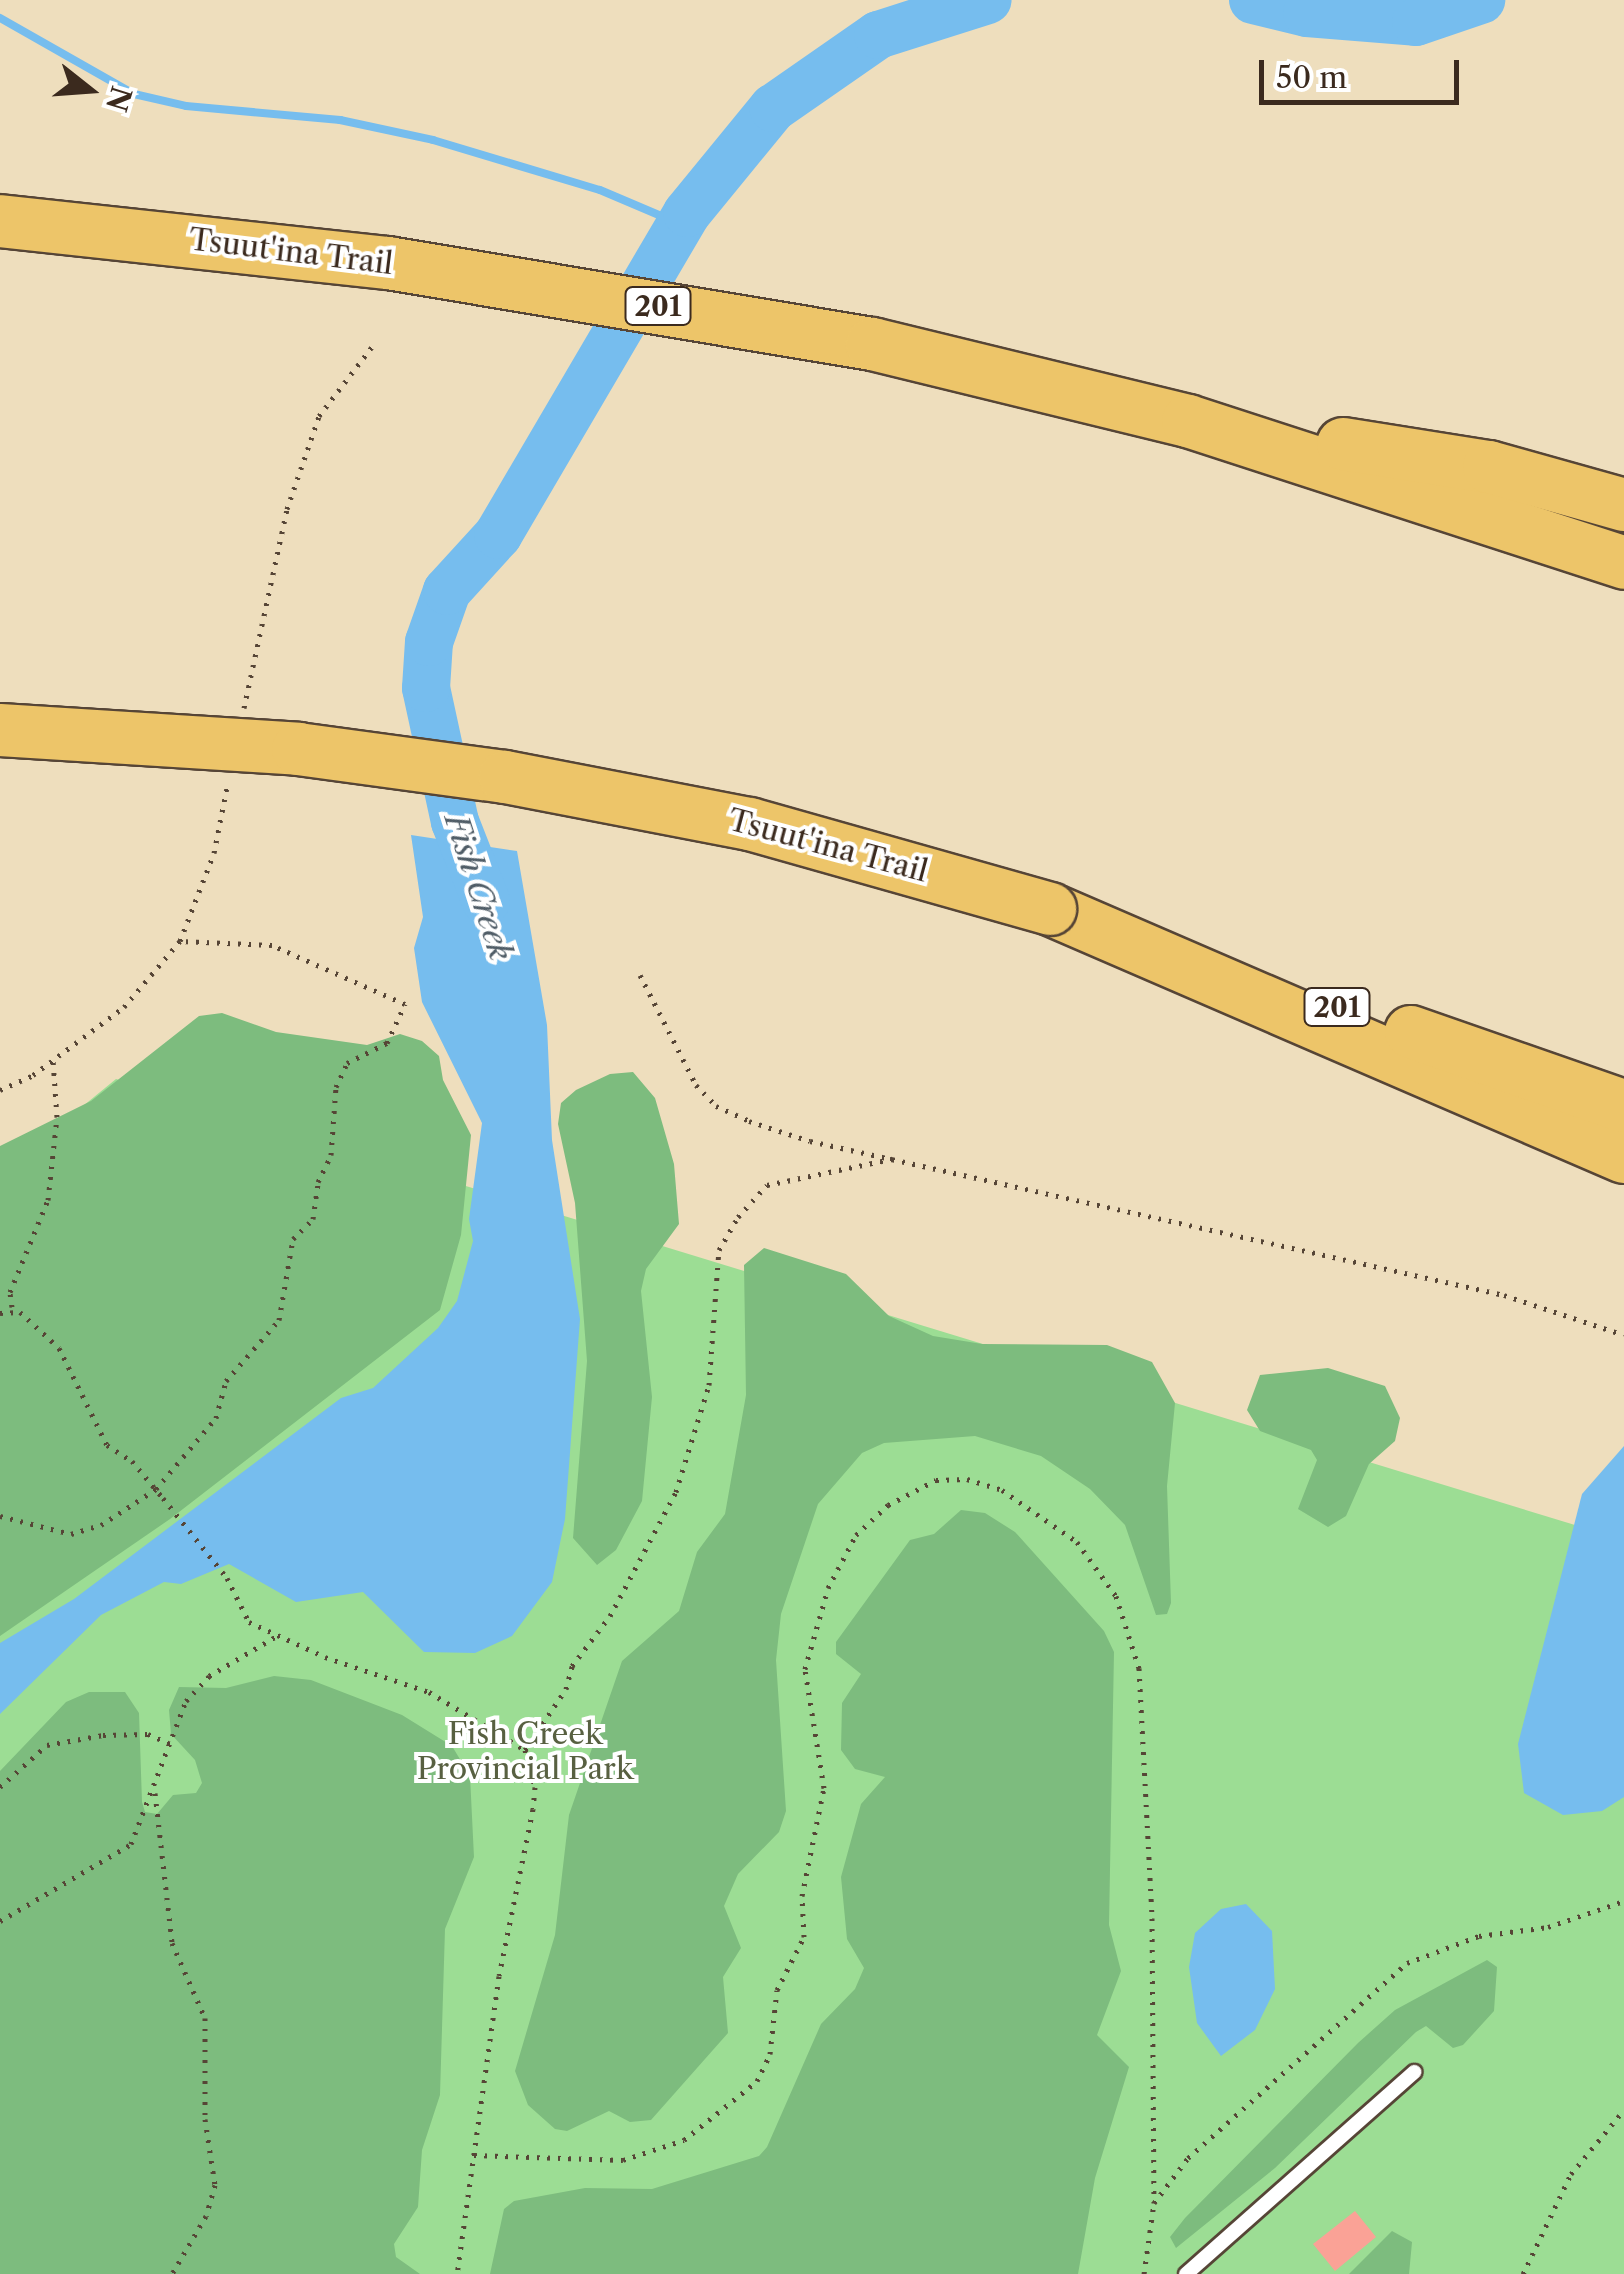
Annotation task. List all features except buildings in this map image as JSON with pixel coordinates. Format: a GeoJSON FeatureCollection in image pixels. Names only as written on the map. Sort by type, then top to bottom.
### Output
{"type":"FeatureCollection","features":[{"type":"Feature","properties":{"kind":"highway","name":"Tsuut'ina Trail"},"geometry":{"type":"LineString","coordinates":[[0,221],[371,261],[714,314],[872,344],[1188,421],[1624,563]]}},
{"type":"Feature","properties":{"kind":"highway"},"geometry":{"type":"LineString","coordinates":[[1188,421],[1489,467],[1624,505]]}},
{"type":"Feature","properties":{"kind":"highway","name":"Tsuut'ina Trail"},"geometry":{"type":"LineString","coordinates":[[0,730],[298,749],[506,777],[750,824],[1050,909],[1624,1106]]}},
{"type":"Feature","properties":{"kind":"highway"},"geometry":{"type":"LineString","coordinates":[[1050,909],[1624,1156]]}},
{"type":"Feature","properties":{"kind":"lane"},"geometry":{"type":"LineString","coordinates":[[1186,2274],[1414,2072]]}},
{"type":"Feature","properties":{"kind":"path"},"geometry":{"type":"LineString","coordinates":[[0,1516],[70,1534],[101,1525],[156,1489],[216,1418],[226,1380],[278,1320],[292,1239],[312,1220],[318,1182],[331,1155],[336,1087],[347,1063],[386,1043],[405,1004],[272,945],[180,940]]}},
{"type":"Feature","properties":{"kind":"path"},"geometry":{"type":"LineString","coordinates":[[640,975],[696,1085],[716,1106],[810,1141],[899,1157],[1504,1295],[1624,1335]]}},
{"type":"Feature","properties":{"kind":"path"},"geometry":{"type":"LineString","coordinates":[[53,1060],[58,1117],[48,1200],[10,1292],[12,1308],[59,1348],[107,1445],[132,1461],[156,1489],[227,1578],[249,1622],[275,1637],[429,1692],[525,1750],[536,1787],[498,1976],[456,2274]]}},
{"type":"Feature","properties":{"kind":"path"},"geometry":{"type":"LineString","coordinates":[[525,1750],[566,1689],[572,1666],[610,1616],[676,1492],[710,1385],[718,1250],[738,1217],[768,1185],[899,1157]]}},
{"type":"Feature","properties":{"kind":"path"},"geometry":{"type":"LineString","coordinates":[[0,1313],[12,1308]]}},
{"type":"Feature","properties":{"kind":"path"},"geometry":{"type":"LineString","coordinates":[[474,2155],[623,2160],[684,2140],[757,2082],[770,2054],[777,1990],[804,1937],[802,1896],[824,1788],[805,1669],[828,1588],[856,1534],[888,1505],[936,1480],[967,1479],[1002,1490],[1078,1542],[1116,1596],[1138,1668],[1152,1918],[1154,2203],[1144,2274]]}},
{"type":"Feature","properties":{"kind":"path"},"geometry":{"type":"LineString","coordinates":[[0,1921],[131,1844],[155,1793],[186,1701],[209,1676],[275,1637]]}},
{"type":"Feature","properties":{"kind":"path"},"geometry":{"type":"LineString","coordinates":[[0,1787],[47,1744],[103,1734],[148,1734],[170,1744]]}},
{"type":"Feature","properties":{"kind":"path"},"geometry":{"type":"LineString","coordinates":[[155,1793],[172,1943],[205,2018],[205,2119],[215,2185],[206,2216],[172,2274]]}},
{"type":"Feature","properties":{"kind":"path"},"geometry":{"type":"LineString","coordinates":[[1154,2203],[1188,2158],[1407,1964],[1479,1936],[1548,1927],[1624,1901]]}},
{"type":"Feature","properties":{"kind":"path"},"geometry":{"type":"LineString","coordinates":[[1524,2274],[1572,2174],[1624,2110]]}},
{"type":"Feature","properties":{"kind":"green space"},"geometry":{"type":"Polygon","coordinates":[[[222,1013],[276,1032],[367,1045],[400,1034],[422,1041],[439,1056],[443,1080],[471,1135],[461,1235],[440,1310],[170,1519],[0,1636],[0,1146],[91,1101],[199,1016],[222,1013]]]}},
{"type":"Feature","properties":{"kind":"green space"},"geometry":{"type":"Polygon","coordinates":[[[633,1072],[655,1098],[674,1164],[679,1224],[646,1269],[641,1291],[652,1397],[642,1501],[616,1550],[597,1565],[573,1538],[587,1361],[575,1203],[558,1124],[561,1103],[576,1090],[610,1074],[633,1072]]]}},
{"type":"Feature","properties":{"kind":"green space","name":"Fish Creek Provincial Park"},"geometry":{"type":"Polygon","coordinates":[[[116,1079],[1624,1540],[1624,2274],[0,2274],[0,1174],[116,1079]]]}},
{"type":"Feature","properties":{"kind":"green space"},"geometry":{"type":"Polygon","coordinates":[[[764,1248],[846,1274],[889,1316],[933,1336],[982,1344],[1107,1345],[1152,1362],[1175,1403],[1167,1486],[1171,1603],[1167,1614],[1156,1615],[1125,1525],[1090,1489],[1041,1456],[975,1436],[884,1443],[862,1453],[818,1504],[781,1614],[776,1660],[786,1811],[779,1832],[738,1874],[724,1906],[741,1948],[723,1977],[728,2033],[651,2120],[630,2122],[609,2111],[567,2131],[555,2129],[528,2105],[515,2071],[555,1935],[569,1815],[622,1661],[679,1611],[697,1552],[725,1514],[746,1395],[744,1265],[764,1248]]]}},
{"type":"Feature","properties":{"kind":"green space"},"geometry":{"type":"Polygon","coordinates":[[[1328,1368],[1385,1386],[1400,1418],[1395,1441],[1369,1464],[1346,1516],[1328,1527],[1298,1509],[1317,1460],[1311,1450],[1260,1431],[1247,1410],[1260,1375],[1328,1368]]]}},
{"type":"Feature","properties":{"kind":"green space"},"geometry":{"type":"Polygon","coordinates":[[[961,1510],[985,1513],[1015,1532],[1104,1631],[1114,1652],[1109,1925],[1121,1971],[1097,2035],[1129,2067],[1095,2178],[1078,2274],[490,2274],[504,2209],[514,2201],[585,2188],[652,2189],[759,2156],[767,2147],[821,2024],[855,1989],[864,1968],[847,1939],[841,1877],[861,1804],[885,1777],[855,1769],[841,1750],[842,1703],[861,1674],[836,1654],[836,1642],[910,1540],[934,1534],[961,1510]]]}},
{"type":"Feature","properties":{"kind":"green space"},"geometry":{"type":"Polygon","coordinates":[[[274,1676],[311,1680],[402,1715],[452,1746],[470,1776],[474,1857],[445,1929],[440,2095],[422,2150],[418,2207],[394,2244],[396,2257],[420,2274],[0,2274],[0,1771],[66,1702],[89,1692],[125,1692],[139,1713],[142,1802],[145,1812],[157,1814],[173,1795],[196,1793],[202,1783],[195,1760],[171,1734],[169,1710],[179,1687],[226,1688],[274,1676]]]}},
{"type":"Feature","properties":{"kind":"green space"},"geometry":{"type":"Polygon","coordinates":[[[1487,1960],[1497,1967],[1494,2011],[1463,2045],[1453,2048],[1426,2026],[1416,2032],[1275,2168],[1176,2248],[1170,2237],[1185,2218],[1358,2043],[1395,2010],[1487,1960]]]}},
{"type":"Feature","properties":{"kind":"green space"},"geometry":{"type":"Polygon","coordinates":[[[1392,2231],[1412,2242],[1409,2274],[1349,2274],[1392,2231]]]}},
{"type":"Feature","properties":{"kind":"water"},"geometry":{"type":"Polygon","coordinates":[[[411,835],[517,851],[547,1025],[552,1140],[580,1319],[565,1519],[552,1582],[512,1636],[475,1653],[424,1652],[363,1592],[296,1602],[229,1564],[181,1584],[164,1582],[101,1615],[0,1714],[0,1643],[74,1599],[341,1398],[373,1388],[438,1328],[457,1301],[473,1241],[469,1219],[482,1123],[422,1002],[414,948],[423,917],[411,835]]]}},
{"type":"Feature","properties":{"kind":"water"},"geometry":{"type":"Polygon","coordinates":[[[1624,1446],[1624,1797],[1602,1811],[1563,1815],[1524,1793],[1518,1744],[1582,1494],[1624,1446]]]}},
{"type":"Feature","properties":{"kind":"water"},"geometry":{"type":"Polygon","coordinates":[[[1246,1904],[1272,1931],[1275,1989],[1255,2030],[1221,2056],[1197,2023],[1189,1967],[1195,1933],[1221,1909],[1246,1904]]]}},
{"type":"Feature","properties":{"kind":"waterway","name":"Fish Creek"},"geometry":{"type":"LineString","coordinates":[[486,901],[455,822],[426,688],[429,642],[447,591],[498,535],[687,213],[773,108],[878,35],[988,0]]}},
{"type":"Feature","properties":{"kind":"waterway","name":"Fish Creek"},"geometry":{"type":"LineString","coordinates":[[1253,0],[1307,13],[1416,22],[1481,0]]}},
{"type":"Feature","properties":{"kind":"waterway"},"geometry":{"type":"LineString","coordinates":[[0,18],[134,94],[186,106],[340,120],[433,140],[600,190],[680,224]]}}]}
